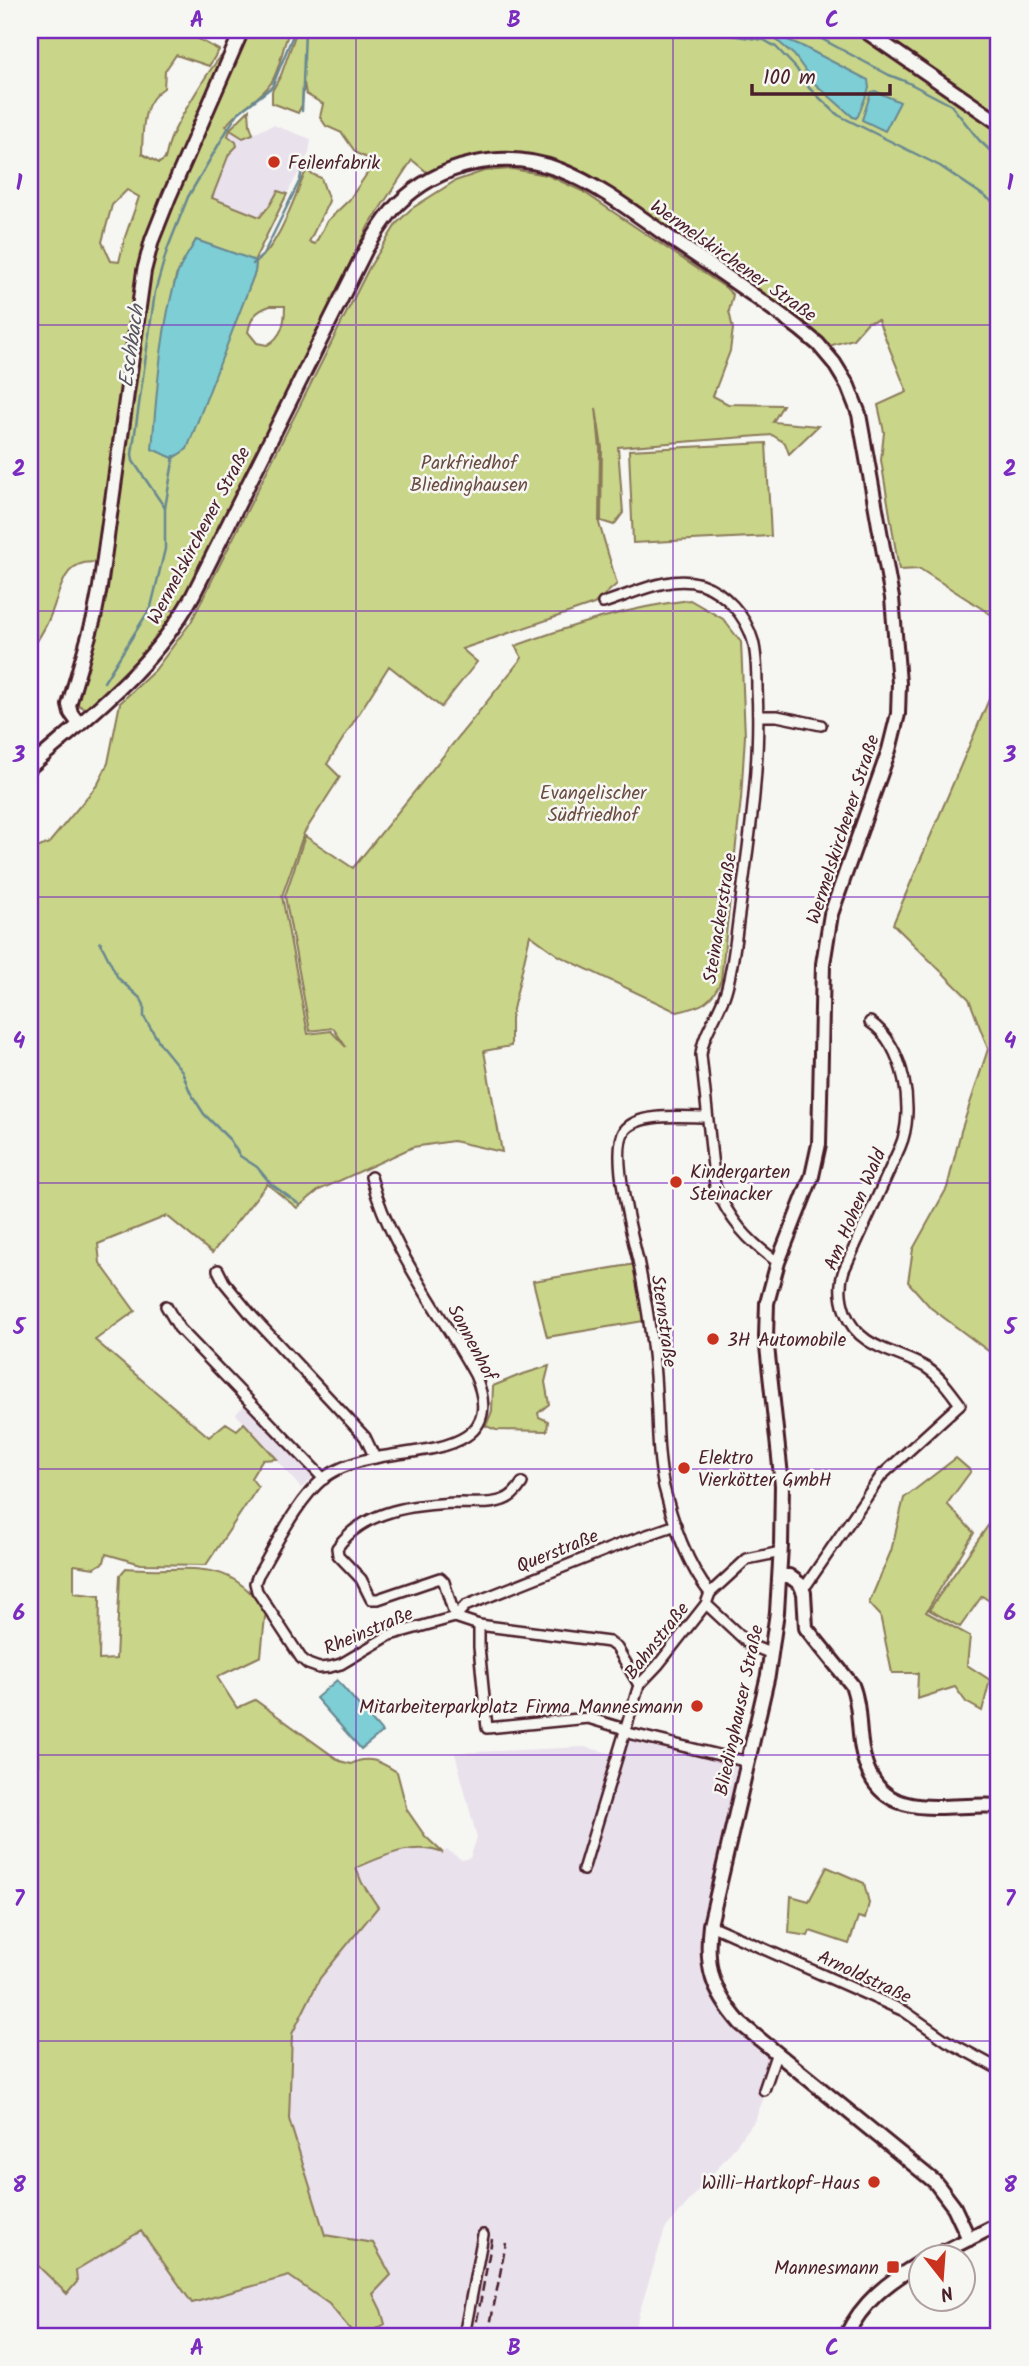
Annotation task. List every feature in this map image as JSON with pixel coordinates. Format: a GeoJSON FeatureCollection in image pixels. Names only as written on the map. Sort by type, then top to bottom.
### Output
{"type":"FeatureCollection","features":[{"type":"Feature","properties":{"kind":"main road"},"geometry":{"type":"LineString","coordinates":[[79,724],[69,705],[100,587],[144,271],[152,240],[169,197],[242,30]]}},
{"type":"Feature","properties":{"kind":"main road"},"geometry":{"type":"LineString","coordinates":[[864,30],[999,123]]}},
{"type":"Feature","properties":{"kind":"main road","name":"Wermelskirchener Straße"},"geometry":{"type":"LineString","coordinates":[[30,767],[141,668],[178,621],[366,249],[397,206],[412,192],[437,176],[479,162],[504,160],[540,163],[562,171],[610,196],[800,329],[818,344],[834,363],[848,386],[859,414],[892,598],[900,683],[898,714],[889,750],[831,914],[824,964],[819,1144],[812,1176],[778,1262]]}},
{"type":"Feature","properties":{"kind":"main road","name":"Bliedinghauser Straße"},"geometry":{"type":"LineString","coordinates":[[778,1262],[765,1319],[782,1485],[780,1576],[772,1654],[710,1925],[707,1956],[709,1970],[719,1995],[744,2027],[935,2182],[954,2207],[969,2239]]}},
{"type":"Feature","properties":{"kind":"main road"},"geometry":{"type":"LineString","coordinates":[[780,1576],[789,1577],[802,1588],[806,1628],[843,1671],[854,1689],[865,1759],[873,1780],[880,1788],[900,1803],[918,1808],[999,1806]]}},
{"type":"Feature","properties":{"kind":"main road"},"geometry":{"type":"LineString","coordinates":[[959,2244],[999,2224]]}},
{"type":"Feature","properties":{"kind":"main road"},"geometry":{"type":"LineString","coordinates":[[846,2336],[860,2312],[874,2296],[906,2272]]}},
{"type":"Feature","properties":{"kind":"street","name":"Steinackerstraße"},"geometry":{"type":"LineString","coordinates":[[603,603],[675,582],[688,581],[715,590],[736,610],[752,640],[756,659],[759,716],[745,869],[727,989],[702,1045],[706,1117],[715,1186],[722,1204],[745,1237],[778,1262]]}},
{"type":"Feature","properties":{"kind":"street"},"geometry":{"type":"LineString","coordinates":[[759,716],[777,716],[821,725]]}},
{"type":"Feature","properties":{"kind":"street","name":"Am Hohen Wald"},"geometry":{"type":"LineString","coordinates":[[802,1588],[881,1476],[960,1404],[930,1370],[879,1348],[857,1333],[848,1320],[841,1300],[844,1270],[906,1129],[907,1108],[899,1062],[892,1045],[870,1022]]}},
{"type":"Feature","properties":{"kind":"street","name":"Sternstraße"},"geometry":{"type":"LineString","coordinates":[[706,1117],[640,1120],[625,1130],[619,1150],[630,1230],[653,1346],[658,1450],[664,1486],[692,1566],[710,1594]]}},
{"type":"Feature","properties":{"kind":"street","name":"Sonnenhof"},"geometry":{"type":"LineString","coordinates":[[256,1583],[258,1575],[294,1517],[324,1479],[349,1466],[375,1458],[461,1441],[477,1427],[482,1414],[483,1404],[475,1375],[396,1239],[371,1177]]}},
{"type":"Feature","properties":{"kind":"street"},"geometry":{"type":"LineString","coordinates":[[218,1270],[252,1316],[365,1437],[375,1458]]}},
{"type":"Feature","properties":{"kind":"street"},"geometry":{"type":"LineString","coordinates":[[166,1306],[180,1328],[324,1479]]}},
{"type":"Feature","properties":{"kind":"street"},"geometry":{"type":"LineString","coordinates":[[522,1483],[511,1496],[497,1502],[426,1504],[381,1515],[353,1531],[337,1548],[338,1555],[361,1579],[371,1599],[378,1600],[440,1578],[444,1582],[455,1617],[479,1625],[609,1642],[617,1647],[639,1685]]}},
{"type":"Feature","properties":{"kind":"street","name":"Querstraße"},"geometry":{"type":"LineString","coordinates":[[455,1617],[465,1606],[638,1537],[676,1525]]}},
{"type":"Feature","properties":{"kind":"street","name":"Bahnstraße"},"geometry":{"type":"LineString","coordinates":[[583,1870],[639,1685],[706,1604],[710,1594],[747,1559],[781,1552]]}},
{"type":"Feature","properties":{"kind":"street","name":"Rheinstraße"},"geometry":{"type":"LineString","coordinates":[[256,1583],[257,1591],[301,1658],[319,1668],[341,1664],[390,1635],[455,1617]]}},
{"type":"Feature","properties":{"kind":"street"},"geometry":{"type":"LineString","coordinates":[[706,1604],[750,1645],[772,1654]]}},
{"type":"Feature","properties":{"kind":"street"},"geometry":{"type":"LineString","coordinates":[[479,1625],[478,1647],[487,1728],[588,1718],[748,1762]]}},
{"type":"Feature","properties":{"kind":"street","name":"Arnoldstraße"},"geometry":{"type":"LineString","coordinates":[[710,1925],[904,2011],[947,2041],[999,2069]]}},
{"type":"Feature","properties":{"kind":"street"},"geometry":{"type":"LineString","coordinates":[[764,2090],[776,2055]]}},
{"type":"Feature","properties":{"kind":"street"},"geometry":{"type":"LineString","coordinates":[[464,2336],[483,2235]]}},
{"type":"Feature","properties":{"kind":"shaded area"},"geometry":{"type":"Polygon","coordinates":[[[273,125],[311,139],[309,153],[287,194],[278,191],[260,217],[212,198],[229,154],[237,146],[228,136],[230,129],[243,138],[273,125]]]}},
{"type":"Feature","properties":{"kind":"shaded area"},"geometry":{"type":"Polygon","coordinates":[[[246,1403],[314,1477],[301,1488],[236,1414],[246,1403]]]}},
{"type":"Feature","properties":{"kind":"shaded area"},"geometry":{"type":"Polygon","coordinates":[[[624,1734],[740,1764],[700,1945],[701,1963],[710,1995],[728,2021],[777,2064],[755,2120],[665,2229],[632,2336],[30,2336],[30,2258],[54,2282],[141,2231],[192,2303],[289,2276],[329,2304],[354,2334],[381,2310],[373,2294],[373,2243],[325,2235],[289,2119],[292,2034],[320,1978],[378,1907],[355,1868],[392,1853],[414,1848],[429,1847],[443,1853],[447,1850],[462,1860],[470,1858],[477,1838],[455,1753],[584,1747],[618,1755],[624,1734]]]}},
{"type":"Feature","properties":{"kind":"green space"},"geometry":{"type":"Polygon","coordinates":[[[30,30],[182,30],[219,50],[209,66],[176,55],[165,71],[164,88],[156,94],[147,109],[142,154],[159,163],[165,159],[171,138],[188,107],[212,68],[224,54],[225,56],[152,229],[99,563],[86,563],[70,571],[60,588],[47,623],[30,653],[30,30]],[[127,190],[112,205],[102,242],[111,261],[119,262],[139,197],[127,190]]]}},
{"type":"Feature","properties":{"kind":"green space"},"geometry":{"type":"Polygon","coordinates":[[[246,30],[290,30],[271,83],[226,126],[230,129],[249,110],[253,134],[243,138],[230,130],[228,136],[237,146],[229,154],[212,198],[260,217],[278,191],[287,194],[254,261],[196,240],[176,276],[164,333],[218,366],[255,272],[256,262],[279,233],[306,171],[321,178],[329,201],[309,242],[315,244],[327,221],[349,200],[375,162],[356,153],[342,133],[326,126],[320,117],[323,104],[306,94],[304,83],[302,105],[298,113],[272,103],[272,91],[281,75],[297,30],[856,30],[999,128],[999,648],[998,619],[920,569],[899,570],[881,460],[884,432],[878,405],[907,392],[878,320],[868,322],[853,339],[829,346],[805,324],[603,183],[559,162],[522,154],[502,153],[464,159],[428,173],[412,160],[369,225],[182,603],[129,672],[104,696],[90,707],[84,708],[78,705],[75,698],[143,300],[155,245],[246,30]],[[270,306],[254,316],[248,332],[257,343],[267,345],[276,338],[283,324],[285,306],[270,306]]]}},
{"type":"Feature","properties":{"kind":"green space"},"geometry":{"type":"Polygon","coordinates":[[[872,30],[999,30],[999,116],[872,30]]]}},
{"type":"Feature","properties":{"kind":"green space"},"geometry":{"type":"Polygon","coordinates":[[[512,169],[547,175],[582,191],[726,288],[733,295],[729,311],[733,329],[730,351],[713,396],[728,404],[783,405],[773,422],[818,426],[789,454],[785,443],[772,435],[618,447],[623,513],[614,525],[601,521],[602,448],[596,408],[600,449],[599,523],[617,584],[594,604],[462,649],[477,662],[441,707],[389,666],[327,764],[340,777],[304,833],[282,896],[308,1034],[331,1031],[346,1047],[333,1028],[310,1031],[285,896],[305,836],[353,868],[522,658],[515,646],[601,618],[690,600],[723,619],[741,642],[745,736],[741,799],[721,980],[714,994],[705,1003],[677,1012],[559,956],[530,935],[511,1018],[511,1046],[484,1051],[502,1152],[453,1141],[413,1147],[319,1190],[297,1208],[267,1184],[212,1253],[167,1216],[98,1244],[100,1263],[135,1311],[95,1340],[209,1437],[226,1423],[237,1430],[244,1423],[277,1459],[262,1460],[251,1478],[258,1487],[206,1565],[141,1564],[106,1554],[104,1562],[94,1568],[74,1565],[74,1593],[100,1596],[99,1660],[116,1659],[120,1575],[126,1568],[205,1570],[237,1582],[252,1594],[268,1614],[265,1617],[261,1656],[217,1677],[237,1708],[255,1700],[340,1761],[351,1764],[370,1760],[397,1772],[407,1810],[425,1836],[443,1853],[410,1849],[356,1868],[362,1883],[378,1907],[320,1978],[292,2034],[289,2119],[325,2235],[373,2243],[391,2275],[373,2294],[385,2324],[369,2333],[354,2334],[329,2304],[289,2276],[192,2303],[141,2231],[76,2270],[77,2282],[67,2294],[30,2258],[30,1772],[39,1765],[37,1752],[30,1745],[30,851],[49,843],[98,784],[108,763],[120,703],[155,670],[191,622],[369,268],[397,223],[411,209],[455,181],[484,171],[512,169]]]}},
{"type":"Feature","properties":{"kind":"green space"},"geometry":{"type":"Polygon","coordinates":[[[766,443],[771,536],[633,543],[629,450],[766,443]]]}},
{"type":"Feature","properties":{"kind":"green space"},"geometry":{"type":"Polygon","coordinates":[[[999,676],[999,1359],[931,1308],[908,1282],[913,1249],[947,1188],[961,1131],[988,1049],[969,999],[893,924],[999,676]]]}},
{"type":"Feature","properties":{"kind":"green space"},"geometry":{"type":"Polygon","coordinates":[[[636,1264],[644,1321],[547,1337],[533,1281],[636,1264]]]}},
{"type":"Feature","properties":{"kind":"green space"},"geometry":{"type":"Polygon","coordinates":[[[549,1366],[545,1382],[549,1404],[538,1413],[539,1417],[548,1421],[547,1431],[496,1430],[486,1426],[492,1411],[493,1386],[549,1366]]]}},
{"type":"Feature","properties":{"kind":"green space"},"geometry":{"type":"Polygon","coordinates":[[[956,1458],[971,1471],[947,1504],[974,1533],[926,1612],[970,1636],[967,1665],[990,1680],[982,1711],[966,1702],[955,1687],[917,1699],[918,1673],[892,1673],[880,1615],[869,1603],[891,1551],[904,1498],[956,1458]]]}},
{"type":"Feature","properties":{"kind":"green space"},"geometry":{"type":"Polygon","coordinates":[[[999,1510],[999,1602],[997,1606],[982,1596],[960,1627],[929,1610],[999,1510]]]}},
{"type":"Feature","properties":{"kind":"green space"},"geometry":{"type":"Polygon","coordinates":[[[827,1867],[864,1883],[869,1903],[865,1919],[858,1917],[849,1944],[810,1931],[808,1936],[789,1933],[791,1896],[809,1901],[827,1867]]]}},
{"type":"Feature","properties":{"kind":"water"},"geometry":{"type":"Polygon","coordinates":[[[778,36],[868,80],[869,88],[856,118],[814,83],[794,55],[774,38],[778,36]]]}},
{"type":"Feature","properties":{"kind":"water"},"geometry":{"type":"Polygon","coordinates":[[[875,91],[900,102],[885,131],[862,120],[871,92],[875,91]]]}},
{"type":"Feature","properties":{"kind":"water"},"geometry":{"type":"Polygon","coordinates":[[[196,240],[253,260],[256,262],[255,272],[187,449],[173,458],[152,449],[158,384],[166,320],[176,278],[196,240]]]}},
{"type":"Feature","properties":{"kind":"water"},"geometry":{"type":"Polygon","coordinates":[[[337,1680],[382,1732],[361,1749],[316,1698],[337,1680]]]}},
{"type":"Feature","properties":{"kind":"waterway","name":"Eschbach"},"geometry":{"type":"LineString","coordinates":[[104,682],[151,607],[165,549],[165,508],[133,461],[132,454],[155,292],[167,250],[188,197],[238,113],[272,87],[295,30]]}},
{"type":"Feature","properties":{"kind":"waterway"},"geometry":{"type":"LineString","coordinates":[[302,111],[305,30]]}},
{"type":"Feature","properties":{"kind":"waterway"},"geometry":{"type":"LineString","coordinates":[[721,30],[730,35],[764,40],[776,47],[796,68],[809,88],[838,115],[940,166],[999,206]]}},
{"type":"Feature","properties":{"kind":"waterway","name":"Eschbach"},"geometry":{"type":"LineString","coordinates":[[805,30],[951,105],[979,140],[999,159]]}},
{"type":"Feature","properties":{"kind":"waterway"},"geometry":{"type":"LineString","coordinates":[[253,264],[263,255],[300,180],[302,170]]}},
{"type":"Feature","properties":{"kind":"waterway"},"geometry":{"type":"LineString","coordinates":[[165,508],[174,456]]}},
{"type":"Feature","properties":{"kind":"waterway"},"geometry":{"type":"LineString","coordinates":[[100,942],[118,978],[141,999],[144,1017],[161,1045],[182,1071],[190,1092],[204,1114],[230,1140],[240,1156],[257,1167],[271,1184],[299,1204]]}},
{"type":"Feature","properties":{"kind":"waterway"},"geometry":{"type":"LineString","coordinates":[[30,1861],[38,1834],[37,1806]]}},
{"type":"Feature","properties":{"kind":"railway"},"geometry":{"type":"LineString","coordinates":[[474,2336],[492,2239]]}},
{"type":"Feature","properties":{"kind":"railway"},"geometry":{"type":"LineString","coordinates":[[488,2336],[506,2243]]}},
{"type":"Feature","properties":{"kind":"place","name":"Feilenfabrik"},"geometry":{"type":"Point","coordinates":[274,162]}},
{"type":"Feature","properties":{"kind":"place","name":"Kindergarten Steinacker"},"geometry":{"type":"Point","coordinates":[676,1182]}},
{"type":"Feature","properties":{"kind":"place","name":"3H Automobile"},"geometry":{"type":"Point","coordinates":[713,1339]}},
{"type":"Feature","properties":{"kind":"place","name":"Elektro Vierkötter GmbH"},"geometry":{"type":"Point","coordinates":[684,1468]}},
{"type":"Feature","properties":{"kind":"place","name":"Mitarbeiterparkplatz Firma Mannesmann"},"geometry":{"type":"Point","coordinates":[697,1706]}},
{"type":"Feature","properties":{"kind":"place","name":"Willi-Hartkopf-Haus"},"geometry":{"type":"Point","coordinates":[874,2182]}},
{"type":"Feature","properties":{"kind":"place","name":"Mannesmann"},"geometry":{"type":"Point","coordinates":[893,2267]}},
{"type":"Feature","properties":{"kind":"park label","name":"Parkfriedhof Bliedinghausen"},"geometry":{"type":"Point","coordinates":[469,473]}},
{"type":"Feature","properties":{"kind":"park label","name":"Evangelischer Südfriedhof"},"geometry":{"type":"Point","coordinates":[593,803]}}]}
